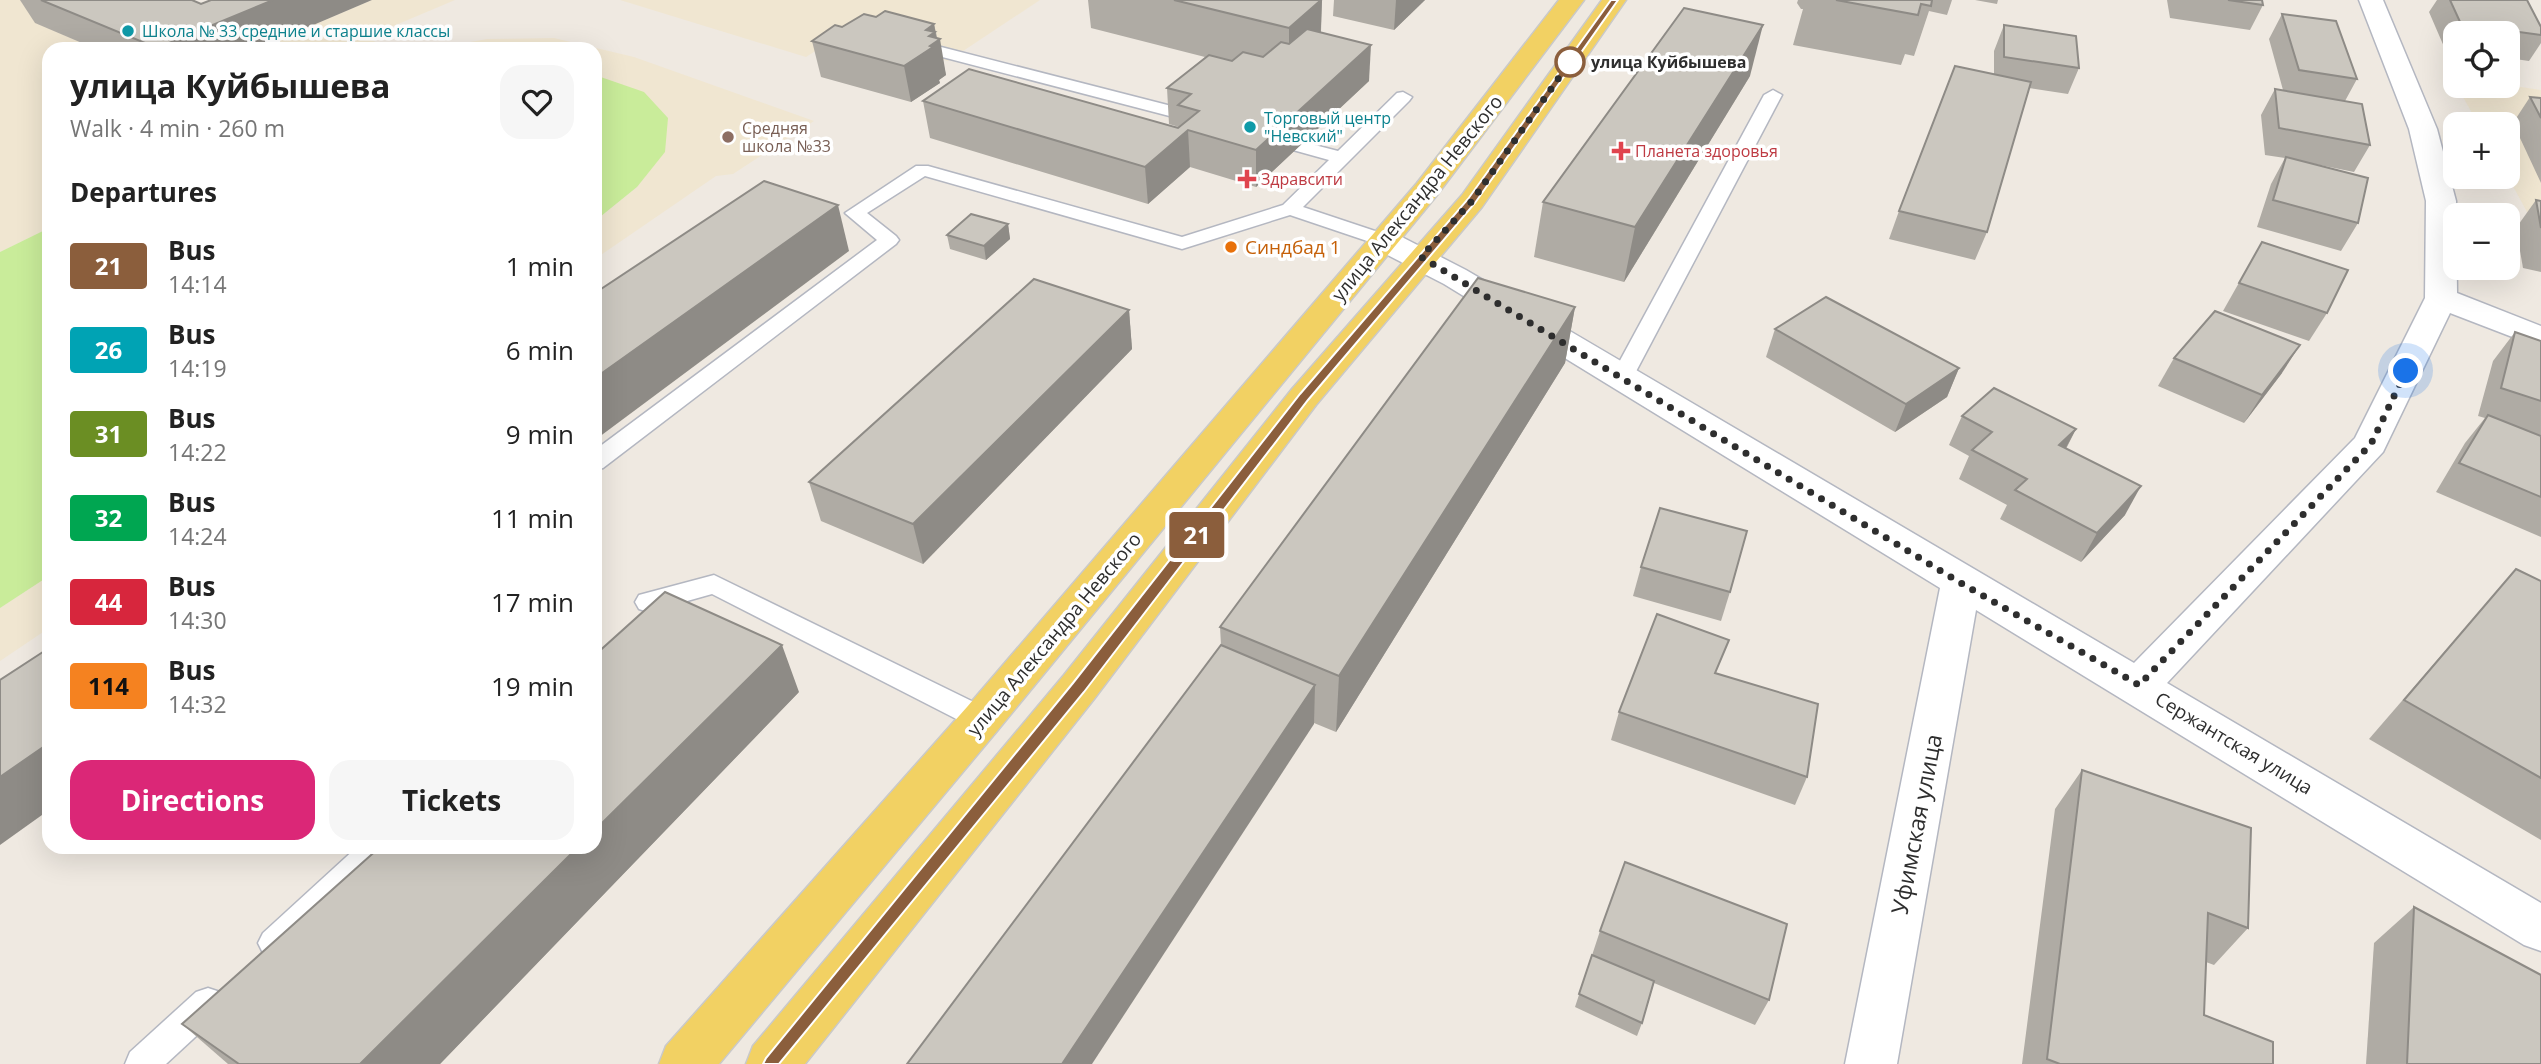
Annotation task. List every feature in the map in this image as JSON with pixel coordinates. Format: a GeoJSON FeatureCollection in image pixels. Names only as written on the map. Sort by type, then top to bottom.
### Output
{"type":"FeatureCollection","features":[{"type":"Feature","properties":{"kind":"main road","name":"улица Александра Невского"},"geometry":{"type":"LineString","coordinates":[[685,1064],[982,719],[1427,189],[1572,0]]}},
{"type":"Feature","properties":{"kind":"main road","name":"улица Александра Невского"},"geometry":{"type":"LineString","coordinates":[[772,1064],[1079,687],[1304,397],[1421,257],[1472,201],[1614,0]]}},
{"type":"Feature","properties":{"kind":"street"},"geometry":{"type":"LineString","coordinates":[[2139,685],[2371,444],[2441,298],[2441,201],[2423,129],[2371,0]]}},
{"type":"Feature","properties":{"kind":"street","name":"Сержантская улица"},"geometry":{"type":"LineString","coordinates":[[1384,240],[1421,257],[1961,583],[2139,685],[2541,929]]}},
{"type":"Feature","properties":{"kind":"street"},"geometry":{"type":"LineString","coordinates":[[2441,298],[2541,338]]}},
{"type":"Feature","properties":{"kind":"street","name":"Уфимская улица"},"geometry":{"type":"LineString","coordinates":[[1871,1064],[1961,583]]}},
{"type":"Feature","properties":{"kind":"lane"},"geometry":{"type":"LineString","coordinates":[[896,40],[1181,114]]}},
{"type":"Feature","properties":{"kind":"lane"},"geometry":{"type":"LineString","coordinates":[[1621,379],[1773,95]]}},
{"type":"Feature","properties":{"kind":"lane"},"geometry":{"type":"LineString","coordinates":[[602,457],[889,240],[855,213],[922,170],[1182,243],[1290,209],[1403,97]]}},
{"type":"Feature","properties":{"kind":"lane"},"geometry":{"type":"LineString","coordinates":[[1299,146],[1344,158]]}},
{"type":"Feature","properties":{"kind":"lane"},"geometry":{"type":"LineString","coordinates":[[1290,209],[1384,240]]}},
{"type":"Feature","properties":{"kind":"lane"},"geometry":{"type":"LineString","coordinates":[[648,602],[714,584],[982,719]]}},
{"type":"Feature","properties":{"kind":"lane"},"geometry":{"type":"LineString","coordinates":[[142,1064],[370,854]]}},
{"type":"Feature","properties":{"kind":"shaded area"},"geometry":{"type":"Polygon","coordinates":[[[0,0],[97,0],[36,23],[80,42],[42,42],[42,231],[0,252],[0,0]]]}},
{"type":"Feature","properties":{"kind":"shaded area"},"geometry":{"type":"Polygon","coordinates":[[[372,0],[455,0],[365,38],[376,42],[273,42],[372,0]]]}},
{"type":"Feature","properties":{"kind":"shaded area"},"geometry":{"type":"Polygon","coordinates":[[[620,0],[1040,0],[948,61],[845,32],[806,57],[620,0]]]}},
{"type":"Feature","properties":{"kind":"shaded area","name":"Средняя школа №33"},"geometry":{"type":"Polygon","coordinates":[[[554,38],[571,42],[470,42],[487,39],[554,38]]]}},
{"type":"Feature","properties":{"kind":"shaded area","name":"Средняя школа №33"},"geometry":{"type":"Polygon","coordinates":[[[602,49],[634,57],[814,121],[733,174],[716,176],[602,254],[602,215],[637,187],[602,79],[602,49]]]}},
{"type":"Feature","properties":{"kind":"shaded area"},"geometry":{"type":"Polygon","coordinates":[[[2520,87],[2541,90],[2541,212],[2527,212],[2515,189],[2520,189],[2520,112],[2471,112],[2464,98],[2520,98],[2520,87]]]}},
{"type":"Feature","properties":{"kind":"shaded area"},"geometry":{"type":"Polygon","coordinates":[[[42,581],[42,633],[0,661],[0,608],[42,581]]]}},
{"type":"Feature","properties":{"kind":"green space"},"geometry":{"type":"Polygon","coordinates":[[[602,77],[644,92],[668,118],[665,152],[637,187],[602,215],[602,77]]]}},
{"type":"Feature","properties":{"kind":"green space"},"geometry":{"type":"Polygon","coordinates":[[[42,231],[42,581],[0,608],[0,252],[42,231]]]}},
{"type":"Feature","properties":{"kind":"building"},"geometry":{"type":"Polygon","coordinates":[[[41,0],[192,0],[201,4],[211,0],[273,0],[172,42],[142,42],[41,0]]]}},
{"type":"Feature","properties":{"kind":"building"},"geometry":{"type":"Polygon","coordinates":[[[1174,0],[1321,0],[1289,28],[1174,0]]]}},
{"type":"Feature","properties":{"kind":"building"},"geometry":{"type":"Polygon","coordinates":[[[1836,0],[1932,0],[1931,6],[1921,4],[1918,15],[1836,0]]]}},
{"type":"Feature","properties":{"kind":"building"},"geometry":{"type":"Polygon","coordinates":[[[2228,0],[2262,0],[2263,5],[2228,0]]]}},
{"type":"Feature","properties":{"kind":"building"},"geometry":{"type":"Polygon","coordinates":[[[2450,0],[2527,0],[2541,27],[2541,35],[2520,32],[2520,21],[2460,21],[2450,0]]]}},
{"type":"Feature","properties":{"kind":"building"},"geometry":{"type":"Polygon","coordinates":[[[1684,8],[1763,25],[1635,227],[1543,202],[1684,8]]]}},
{"type":"Feature","properties":{"kind":"building"},"geometry":{"type":"Polygon","coordinates":[[[885,11],[934,24],[926,30],[935,32],[929,36],[940,39],[930,46],[933,47],[904,66],[812,41],[835,25],[842,27],[864,14],[876,17],[885,11]]]}},
{"type":"Feature","properties":{"kind":"building"},"geometry":{"type":"Polygon","coordinates":[[[2282,14],[2336,21],[2357,79],[2299,70],[2282,14]]]}},
{"type":"Feature","properties":{"kind":"building"},"geometry":{"type":"Polygon","coordinates":[[[2004,25],[2076,36],[2079,68],[2004,57],[2004,25]]]}},
{"type":"Feature","properties":{"kind":"building"},"geometry":{"type":"Polygon","coordinates":[[[1307,29],[1371,45],[1256,150],[1188,130],[1145,167],[923,101],[969,69],[1178,128],[1199,111],[1178,105],[1191,94],[1167,88],[1209,55],[1232,61],[1243,52],[1263,57],[1281,42],[1289,44],[1307,29]]]}},
{"type":"Feature","properties":{"kind":"building"},"geometry":{"type":"Polygon","coordinates":[[[1955,66],[2031,82],[1987,232],[1899,211],[1955,66]]]}},
{"type":"Feature","properties":{"kind":"building"},"geometry":{"type":"Polygon","coordinates":[[[2275,89],[2362,104],[2370,145],[2279,128],[2275,89]]]}},
{"type":"Feature","properties":{"kind":"building"},"geometry":{"type":"Polygon","coordinates":[[[2530,97],[2541,98],[2541,118],[2530,97]]]}},
{"type":"Feature","properties":{"kind":"building"},"geometry":{"type":"Polygon","coordinates":[[[2286,157],[2368,178],[2358,223],[2273,200],[2286,157]]]}},
{"type":"Feature","properties":{"kind":"building"},"geometry":{"type":"Polygon","coordinates":[[[764,181],[838,205],[602,373],[602,288],[764,181]]]}},
{"type":"Feature","properties":{"kind":"building"},"geometry":{"type":"Polygon","coordinates":[[[2536,200],[2541,201],[2541,228],[2536,200]]]}},
{"type":"Feature","properties":{"kind":"building"},"geometry":{"type":"Polygon","coordinates":[[[971,214],[1008,224],[984,246],[947,235],[971,214]]]}},
{"type":"Feature","properties":{"kind":"building"},"geometry":{"type":"Polygon","coordinates":[[[2262,242],[2348,270],[2327,313],[2239,283],[2262,242]]]}},
{"type":"Feature","properties":{"kind":"building"},"geometry":{"type":"Polygon","coordinates":[[[1478,278],[1575,307],[1339,676],[1220,627],[1478,278]]]}},
{"type":"Feature","properties":{"kind":"building"},"geometry":{"type":"Polygon","coordinates":[[[1034,279],[1129,310],[913,524],[809,482],[1034,279]]]}},
{"type":"Feature","properties":{"kind":"building"},"geometry":{"type":"Polygon","coordinates":[[[1826,297],[1959,368],[1906,404],[1775,329],[1826,297]]]}},
{"type":"Feature","properties":{"kind":"building"},"geometry":{"type":"Polygon","coordinates":[[[2215,311],[2300,345],[2262,395],[2174,358],[2215,311]]]}},
{"type":"Feature","properties":{"kind":"building"},"geometry":{"type":"Polygon","coordinates":[[[2515,332],[2541,341],[2541,401],[2501,388],[2515,332]]]}},
{"type":"Feature","properties":{"kind":"building"},"geometry":{"type":"Polygon","coordinates":[[[1994,388],[2076,429],[2059,445],[2141,486],[2097,533],[2015,490],[2027,479],[1972,450],[1992,432],[1962,416],[1994,388]]]}},
{"type":"Feature","properties":{"kind":"building"},"geometry":{"type":"Polygon","coordinates":[[[2488,415],[2541,436],[2541,497],[2459,463],[2488,415]]]}},
{"type":"Feature","properties":{"kind":"building"},"geometry":{"type":"Polygon","coordinates":[[[1660,508],[1747,531],[1730,592],[1641,567],[1660,508]]]}},
{"type":"Feature","properties":{"kind":"building"},"geometry":{"type":"Polygon","coordinates":[[[2516,569],[2541,581],[2541,778],[2404,700],[2516,569]]]}},
{"type":"Feature","properties":{"kind":"building"},"geometry":{"type":"Polygon","coordinates":[[[665,592],[782,645],[602,823],[602,649],[665,592]]]}},
{"type":"Feature","properties":{"kind":"building"},"geometry":{"type":"Polygon","coordinates":[[[1657,614],[1729,640],[1715,673],[1818,704],[1807,777],[1619,712],[1657,614]]]}},
{"type":"Feature","properties":{"kind":"building"},"geometry":{"type":"Polygon","coordinates":[[[1221,645],[1315,685],[1062,1064],[907,1064],[1221,645]]]}},
{"type":"Feature","properties":{"kind":"building"},"geometry":{"type":"Polygon","coordinates":[[[42,653],[42,748],[0,777],[0,680],[42,653]]]}},
{"type":"Feature","properties":{"kind":"building"},"geometry":{"type":"Polygon","coordinates":[[[2082,770],[2251,828],[2248,928],[2208,913],[2204,1015],[2273,1042],[2273,1064],[2060,1064],[2047,1059],[2082,770]]]}},
{"type":"Feature","properties":{"kind":"building"},"geometry":{"type":"Polygon","coordinates":[[[372,854],[571,854],[360,1064],[239,1064],[182,1024],[372,854]]]}},
{"type":"Feature","properties":{"kind":"building"},"geometry":{"type":"Polygon","coordinates":[[[1625,862],[1787,924],[1769,1000],[1600,931],[1625,862]]]}},
{"type":"Feature","properties":{"kind":"building"},"geometry":{"type":"Polygon","coordinates":[[[2414,907],[2541,975],[2541,1064],[2407,1064],[2414,907]]]}},
{"type":"Feature","properties":{"kind":"building"},"geometry":{"type":"Polygon","coordinates":[[[1592,955],[1654,981],[1642,1023],[1579,994],[1592,955]]]}},
{"type":"Feature","properties":{"kind":"bus line","name":"21"},"geometry":{"type":"LineString","coordinates":[[772,1064],[1079,687],[1304,397],[1421,257],[1472,201],[1614,0]]}},
{"type":"Feature","properties":{"kind":"place","name":"Школа № 33 средние и старшие классы"},"geometry":{"type":"Point","coordinates":[128,31]}},
{"type":"Feature","properties":{"kind":"place","name":"улица Куйбышева"},"geometry":{"type":"Point","coordinates":[1570,62]}},
{"type":"Feature","properties":{"kind":"place","name":"Торговый центр \"Невский\""},"geometry":{"type":"Point","coordinates":[1250,127]}},
{"type":"Feature","properties":{"kind":"place","name":"Средняя школа №33"},"geometry":{"type":"Point","coordinates":[728,137]}},
{"type":"Feature","properties":{"kind":"place","name":"Планета здоровья"},"geometry":{"type":"Point","coordinates":[1621,151]}},
{"type":"Feature","properties":{"kind":"place","name":"Здравсити"},"geometry":{"type":"Point","coordinates":[1247,179]}},
{"type":"Feature","properties":{"kind":"place","name":"Синдбад 1"},"geometry":{"type":"Point","coordinates":[1231,247]}},
{"type":"Feature","properties":{"kind":"route"},"geometry":{"type":"LineString","coordinates":[[1570,62],[1575,55],[1472,201],[1421,257],[1961,583],[2139,685],[2371,444],[2406,371]]}}]}
